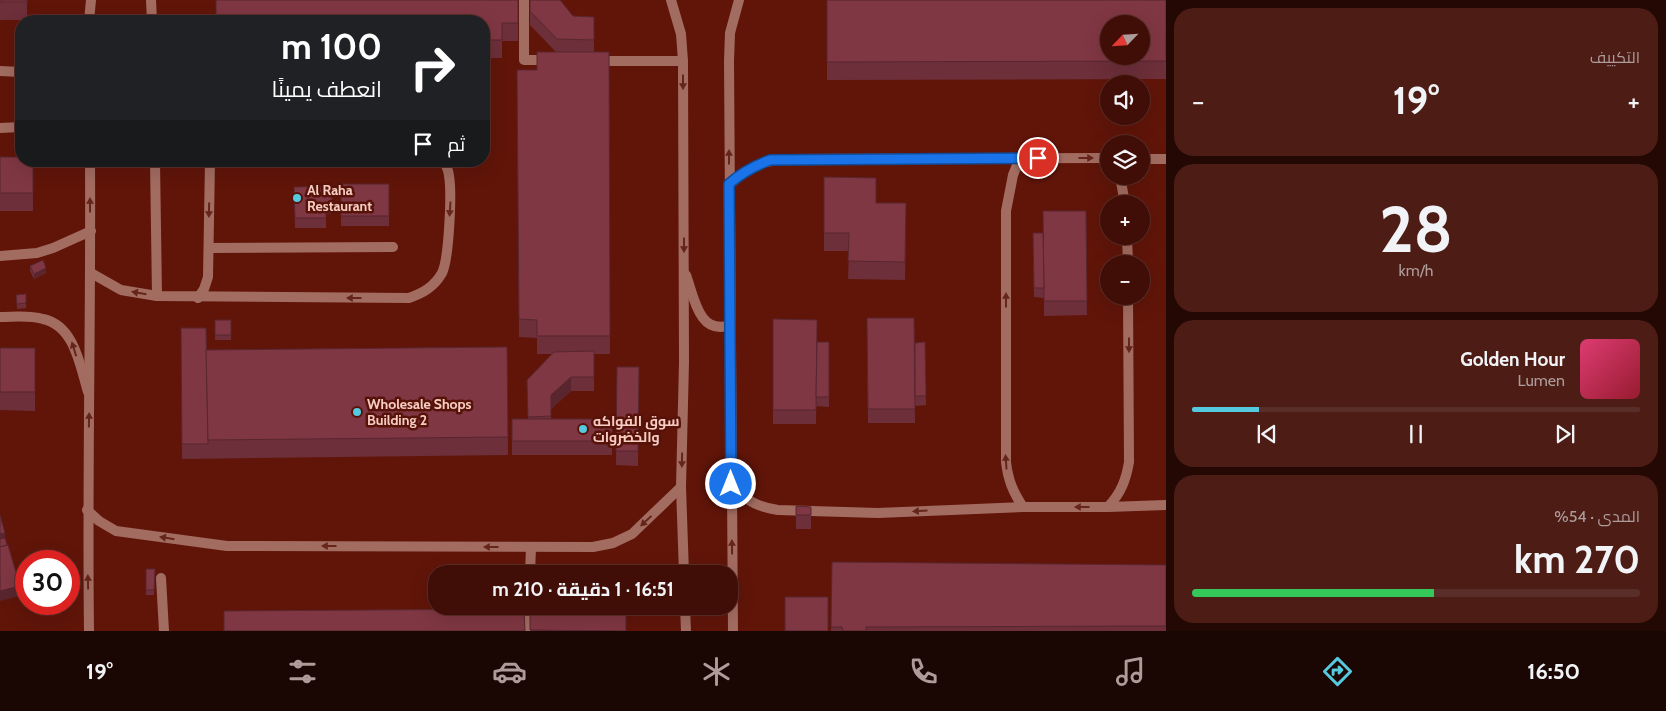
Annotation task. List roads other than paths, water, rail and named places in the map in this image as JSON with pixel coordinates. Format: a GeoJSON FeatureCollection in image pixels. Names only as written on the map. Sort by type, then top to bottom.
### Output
{"type":"FeatureCollection","features":[{"type":"Feature","properties":{"kind":"street"},"geometry":{"type":"LineString","coordinates":[[90,15],[91,0]]}},
{"type":"Feature","properties":{"kind":"street"},"geometry":{"type":"LineString","coordinates":[[151,0],[152,15]]}},
{"type":"Feature","properties":{"kind":"street"},"geometry":{"type":"LineString","coordinates":[[524,0],[524,60],[562,60]]}},
{"type":"Feature","properties":{"kind":"street"},"geometry":{"type":"LineString","coordinates":[[671,0],[681,34],[683,61],[684,270],[681,487],[685,565]]}},
{"type":"Feature","properties":{"kind":"street"},"geometry":{"type":"LineString","coordinates":[[731,565],[729,61],[730,33],[739,0]]}},
{"type":"Feature","properties":{"kind":"street"},"geometry":{"type":"LineString","coordinates":[[581,60],[683,61]]}},
{"type":"Feature","properties":{"kind":"street"},"geometry":{"type":"LineString","coordinates":[[0,71],[15,72]]}},
{"type":"Feature","properties":{"kind":"street"},"geometry":{"type":"LineString","coordinates":[[0,128],[15,127]]}},
{"type":"Feature","properties":{"kind":"street"},"geometry":{"type":"LineString","coordinates":[[1020,158],[1013,176],[1006,210],[1006,462],[1008,478],[1014,494],[1023,507]]}},
{"type":"Feature","properties":{"kind":"street"},"geometry":{"type":"LineString","coordinates":[[729,184],[741,173],[755,165],[770,160],[1100,158]]}},
{"type":"Feature","properties":{"kind":"street"},"geometry":{"type":"LineString","coordinates":[[1150,159],[1166,159]]}},
{"type":"Feature","properties":{"kind":"street"},"geometry":{"type":"LineString","coordinates":[[89,631],[87,510],[91,273],[90,167]]}},
{"type":"Feature","properties":{"kind":"street"},"geometry":{"type":"LineString","coordinates":[[155,167],[157,296]]}},
{"type":"Feature","properties":{"kind":"street"},"geometry":{"type":"LineString","coordinates":[[198,298],[204,289],[208,277],[210,167]]}},
{"type":"Feature","properties":{"kind":"street"},"geometry":{"type":"LineString","coordinates":[[91,273],[121,290],[157,296],[198,298],[409,298],[423,293],[434,284],[443,272],[446,257],[451,191],[446,167]]}},
{"type":"Feature","properties":{"kind":"street"},"geometry":{"type":"LineString","coordinates":[[0,256],[37,253],[91,231]]}},
{"type":"Feature","properties":{"kind":"street"},"geometry":{"type":"LineString","coordinates":[[209,248],[393,247]]}},
{"type":"Feature","properties":{"kind":"street"},"geometry":{"type":"LineString","coordinates":[[684,270],[702,318],[708,324],[715,327],[730,325]]}},
{"type":"Feature","properties":{"kind":"street"},"geometry":{"type":"LineString","coordinates":[[1108,507],[1117,497],[1126,480],[1129,462],[1128,305]]}},
{"type":"Feature","properties":{"kind":"street"},"geometry":{"type":"LineString","coordinates":[[0,317],[28,316],[45,319],[61,327],[72,341],[89,396]]}},
{"type":"Feature","properties":{"kind":"street"},"geometry":{"type":"LineString","coordinates":[[731,484],[740,495],[752,503],[764,508],[778,510],[878,513],[1023,507],[1166,505]]}},
{"type":"Feature","properties":{"kind":"street"},"geometry":{"type":"LineString","coordinates":[[87,510],[99,521],[116,531],[216,546],[593,547],[613,543],[632,534],[681,487]]}},
{"type":"Feature","properties":{"kind":"street"},"geometry":{"type":"LineString","coordinates":[[530,565],[531,547]]}},
{"type":"Feature","properties":{"kind":"street"},"geometry":{"type":"LineString","coordinates":[[161,578],[164,631]]}},
{"type":"Feature","properties":{"kind":"street"},"geometry":{"type":"LineString","coordinates":[[529,631],[530,615]]}},
{"type":"Feature","properties":{"kind":"street"},"geometry":{"type":"LineString","coordinates":[[685,615],[686,631]]}},
{"type":"Feature","properties":{"kind":"street"},"geometry":{"type":"LineString","coordinates":[[732,615],[733,631]]}},
{"type":"Feature","properties":{"kind":"place","name":"Al Raha Restaurant"},"geometry":{"type":"Point","coordinates":[297,198]}},
{"type":"Feature","properties":{"kind":"place","name":"Wholesale Shops Building 2"},"geometry":{"type":"Point","coordinates":[357,412]}},
{"type":"Feature","properties":{"kind":"place","name":"سوق الفواكه والخضروات"},"geometry":{"type":"Point","coordinates":[583,429]}}]}
